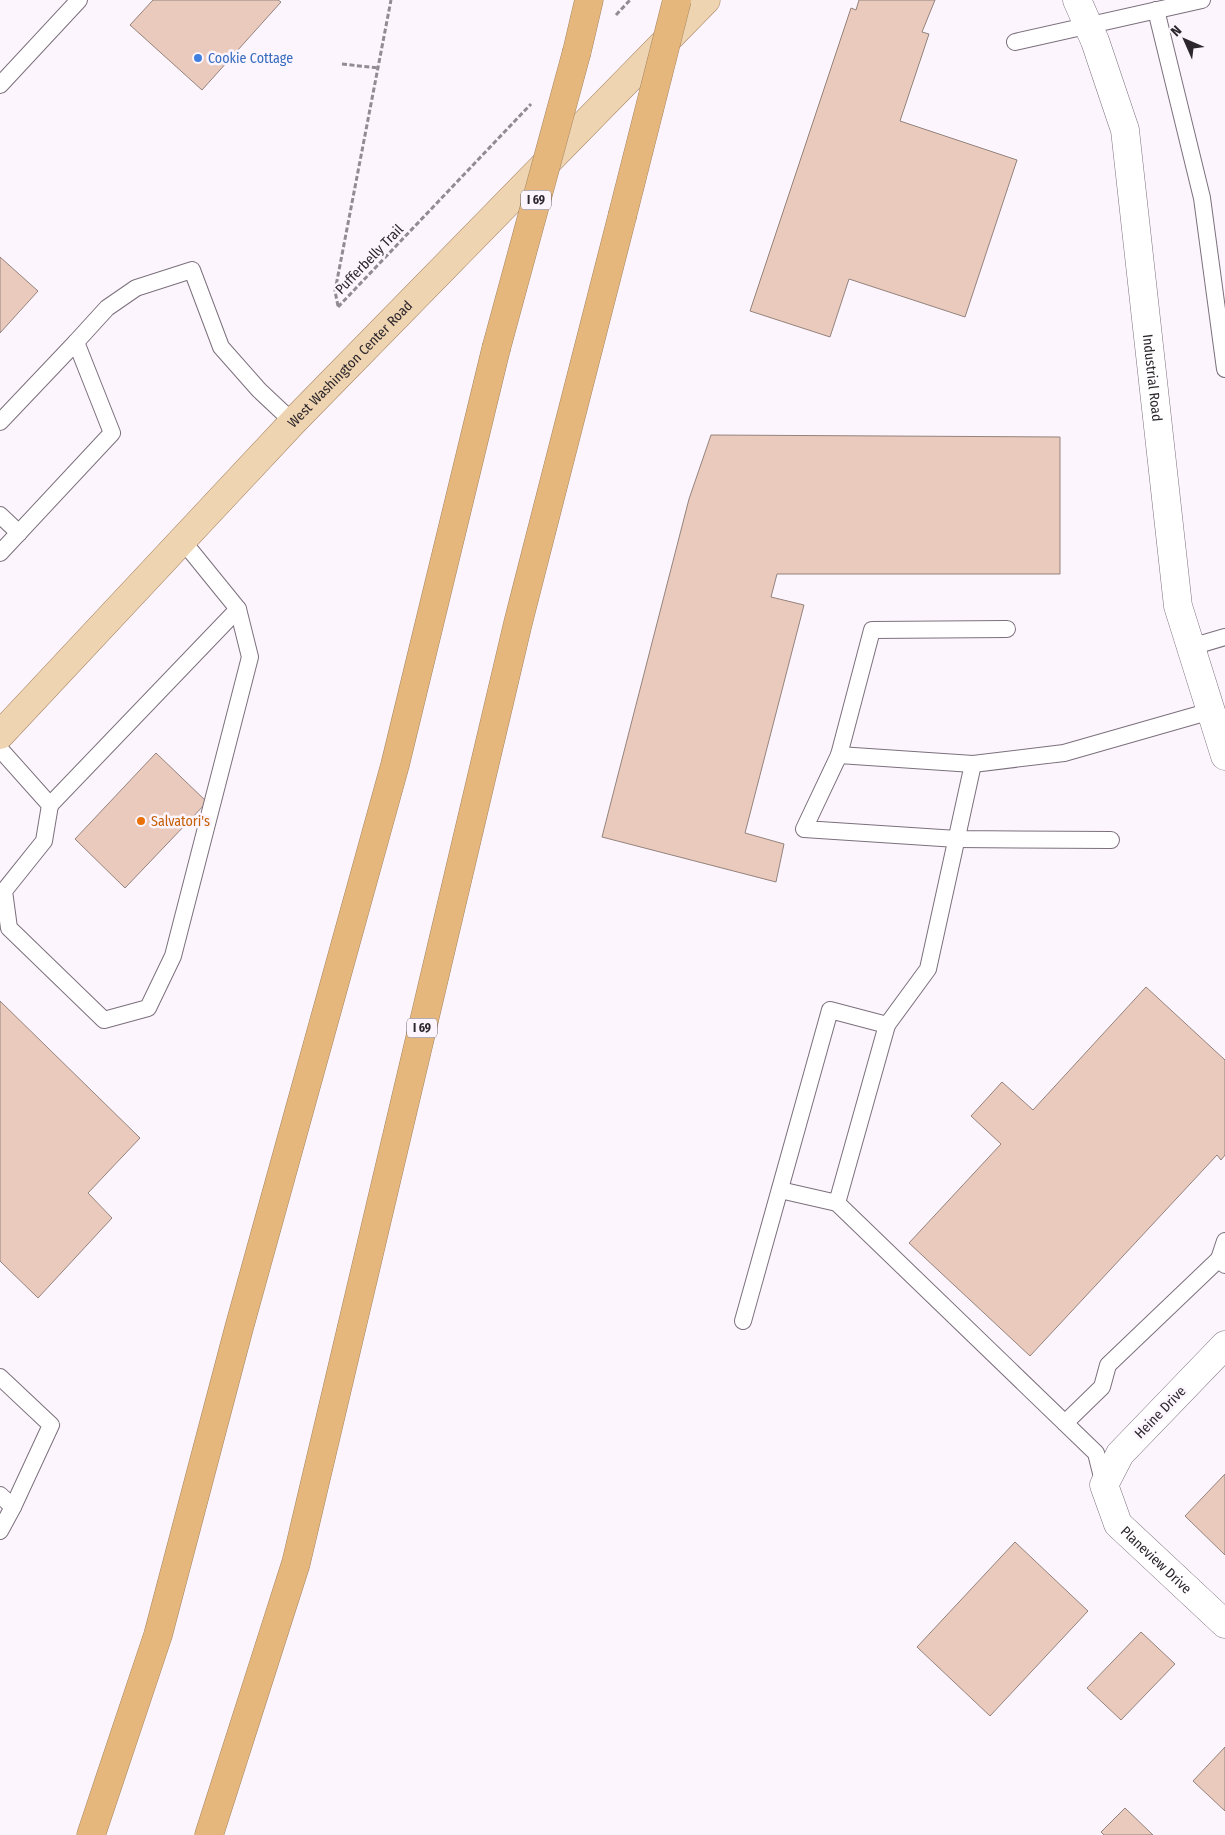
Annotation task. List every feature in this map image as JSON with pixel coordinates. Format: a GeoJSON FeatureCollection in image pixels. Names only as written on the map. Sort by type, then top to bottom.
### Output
{"type":"FeatureCollection","features":[{"type":"Feature","properties":{"kind":"highway","name":"I 69"},"geometry":{"type":"LineString","coordinates":[[91,1835],[158,1635],[239,1328],[396,765],[496,349],[577,51],[589,0]]}},
{"type":"Feature","properties":{"kind":"highway","name":"I 69"},"geometry":{"type":"LineString","coordinates":[[209,1835],[296,1563],[518,623],[677,0]]}},
{"type":"Feature","properties":{"kind":"main road","name":"West Washington Center Road"},"geometry":{"type":"LineString","coordinates":[[0,735],[293,422],[706,0]]}},
{"type":"Feature","properties":{"kind":"street","name":"Industrial Road"},"geometry":{"type":"LineString","coordinates":[[1077,0],[1088,25],[1125,130],[1178,606],[1225,756]]}},
{"type":"Feature","properties":{"kind":"street","name":"Heine Drive"},"geometry":{"type":"LineString","coordinates":[[1104,1485],[1120,1454],[1225,1345]]}},
{"type":"Feature","properties":{"kind":"street","name":"Planeview Drive"},"geometry":{"type":"LineString","coordinates":[[1104,1485],[1118,1524],[1225,1624]]}},
{"type":"Feature","properties":{"kind":"lane"},"geometry":{"type":"LineString","coordinates":[[0,84],[79,0]]}},
{"type":"Feature","properties":{"kind":"lane"},"geometry":{"type":"LineString","coordinates":[[1014,42],[1202,0]]}},
{"type":"Feature","properties":{"kind":"lane"},"geometry":{"type":"LineString","coordinates":[[1156,10],[1202,198],[1225,369]]}},
{"type":"Feature","properties":{"kind":"lane"},"geometry":{"type":"LineString","coordinates":[[0,422],[107,308],[136,288],[192,270],[221,347],[259,390],[293,422]]}},
{"type":"Feature","properties":{"kind":"lane"},"geometry":{"type":"LineString","coordinates":[[0,553],[112,433],[76,342]]}},
{"type":"Feature","properties":{"kind":"lane"},"geometry":{"type":"LineString","coordinates":[[0,515],[19,533]]}},
{"type":"Feature","properties":{"kind":"lane"},"geometry":{"type":"LineString","coordinates":[[182,540],[238,609],[250,658],[174,956],[148,1008],[104,1020],[8,928],[4,890],[44,841],[50,805],[238,609]]}},
{"type":"Feature","properties":{"kind":"lane"},"geometry":{"type":"LineString","coordinates":[[1008,629],[872,630],[839,755],[804,829],[956,839],[1111,840]]}},
{"type":"Feature","properties":{"kind":"lane"},"geometry":{"type":"LineString","coordinates":[[1191,647],[1225,637]]}},
{"type":"Feature","properties":{"kind":"lane"},"geometry":{"type":"LineString","coordinates":[[839,755],[973,764],[1064,753],[1211,711]]}},
{"type":"Feature","properties":{"kind":"lane"},"geometry":{"type":"LineString","coordinates":[[0,749],[50,805]]}},
{"type":"Feature","properties":{"kind":"lane"},"geometry":{"type":"LineString","coordinates":[[837,1203],[887,1025],[928,969],[973,764]]}},
{"type":"Feature","properties":{"kind":"lane"},"geometry":{"type":"LineString","coordinates":[[743,1322],[830,1010],[887,1025]]}},
{"type":"Feature","properties":{"kind":"lane"},"geometry":{"type":"LineString","coordinates":[[780,1190],[837,1203],[1096,1453],[1104,1485]]}},
{"type":"Feature","properties":{"kind":"lane"},"geometry":{"type":"LineString","coordinates":[[1065,1423],[1102,1387],[1108,1365],[1222,1262],[1225,1241]]}},
{"type":"Feature","properties":{"kind":"lane"},"geometry":{"type":"LineString","coordinates":[[0,1377],[51,1425],[14,1507],[0,1531]]}},
{"type":"Feature","properties":{"kind":"lane"},"geometry":{"type":"LineString","coordinates":[[0,1495],[14,1507]]}},
{"type":"Feature","properties":{"kind":"path","name":"Pufferbelly Trail"},"geometry":{"type":"LineString","coordinates":[[391,0],[335,291],[338,307],[536,99]]}},
{"type":"Feature","properties":{"kind":"path"},"geometry":{"type":"LineString","coordinates":[[610,21],[630,0]]}},
{"type":"Feature","properties":{"kind":"path"},"geometry":{"type":"LineString","coordinates":[[342,64],[378,68]]}},
{"type":"Feature","properties":{"kind":"building","name":"Cookie Cottage"},"geometry":{"type":"Polygon","coordinates":[[[153,0],[278,0],[281,2],[202,90],[130,25],[153,0]]]}},
{"type":"Feature","properties":{"kind":"building"},"geometry":{"type":"Polygon","coordinates":[[[859,0],[935,0],[922,32],[929,34],[900,121],[1017,160],[965,317],[849,279],[830,337],[750,311],[851,8],[856,10],[859,0]]]}},
{"type":"Feature","properties":{"kind":"building"},"geometry":{"type":"Polygon","coordinates":[[[0,257],[38,291],[0,333],[0,257]]]}},
{"type":"Feature","properties":{"kind":"building"},"geometry":{"type":"Polygon","coordinates":[[[711,435],[1060,437],[1060,574],[777,574],[771,597],[804,605],[745,833],[784,844],[776,882],[602,837],[689,499],[711,435]]]}},
{"type":"Feature","properties":{"kind":"building","name":"Salvatori's"},"geometry":{"type":"Polygon","coordinates":[[[156,753],[207,802],[125,888],[75,839],[156,753]]]}},
{"type":"Feature","properties":{"kind":"building"},"geometry":{"type":"Polygon","coordinates":[[[1146,987],[1225,1060],[1225,1155],[1221,1160],[1217,1155],[1030,1356],[909,1243],[1001,1144],[971,1116],[1002,1082],[1033,1110],[1146,987]]]}},
{"type":"Feature","properties":{"kind":"building"},"geometry":{"type":"Polygon","coordinates":[[[0,1001],[140,1138],[88,1193],[112,1218],[38,1298],[0,1261],[0,1001]]]}},
{"type":"Feature","properties":{"kind":"building"},"geometry":{"type":"Polygon","coordinates":[[[1225,1474],[1225,1555],[1185,1516],[1225,1474]]]}},
{"type":"Feature","properties":{"kind":"building"},"geometry":{"type":"Polygon","coordinates":[[[1015,1542],[1088,1611],[990,1716],[917,1647],[1015,1542]]]}},
{"type":"Feature","properties":{"kind":"building"},"geometry":{"type":"Polygon","coordinates":[[[1141,1632],[1175,1664],[1121,1720],[1087,1688],[1141,1632]]]}},
{"type":"Feature","properties":{"kind":"building"},"geometry":{"type":"Polygon","coordinates":[[[1225,1747],[1225,1811],[1193,1781],[1225,1747]]]}},
{"type":"Feature","properties":{"kind":"building"},"geometry":{"type":"Polygon","coordinates":[[[1125,1808],[1153,1835],[1104,1835],[1101,1832],[1125,1808]]]}},
{"type":"Feature","properties":{"kind":"place","name":"Cookie Cottage"},"geometry":{"type":"Point","coordinates":[198,58]}},
{"type":"Feature","properties":{"kind":"place","name":"Salvatori's"},"geometry":{"type":"Point","coordinates":[141,821]}}]}
